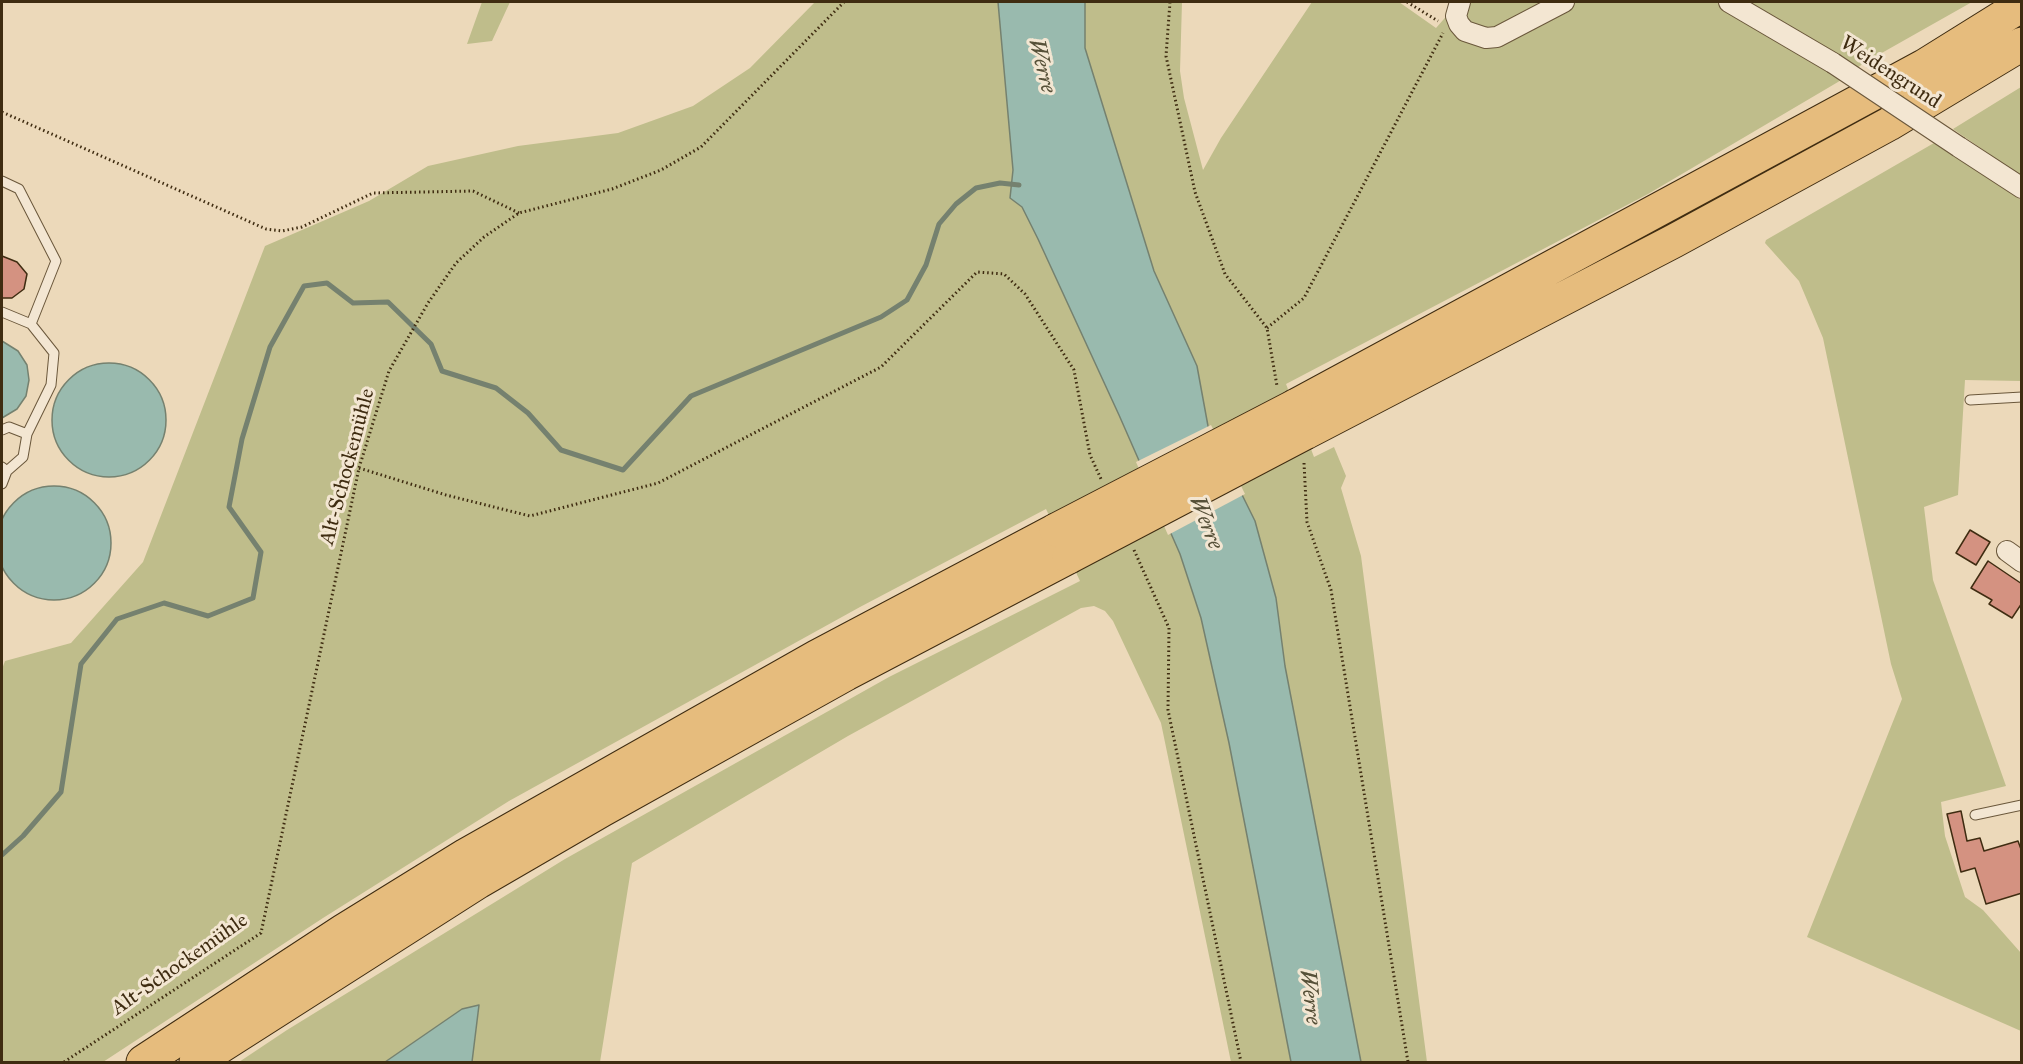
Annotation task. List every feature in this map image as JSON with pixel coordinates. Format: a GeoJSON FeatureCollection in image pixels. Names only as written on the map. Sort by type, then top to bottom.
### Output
{"type":"FeatureCollection","features":[{"type":"Feature","properties":{"kind":"highway"},"geometry":{"type":"LineString","coordinates":[[143,1062],[343,931],[466,855],[816,657],[1062,543],[1300,420],[1924,66],[2022,5]]}},
{"type":"Feature","properties":{"kind":"highway"},"geometry":{"type":"LineString","coordinates":[[1300,420],[1449,360],[1889,124],[2022,44]]}},
{"type":"Feature","properties":{"kind":"highway"},"geometry":{"type":"LineString","coordinates":[[196,1062],[458,895],[603,810],[846,674],[1062,543]]}},
{"type":"Feature","properties":{"kind":"street"},"geometry":{"type":"LineString","coordinates":[[1460,2],[1456,16],[1459,24],[1466,31],[1486,38],[1497,37],[1564,2]]}},
{"type":"Feature","properties":{"kind":"street","name":"Weidengrund"},"geometry":{"type":"LineString","coordinates":[[1729,2],[1833,63],[2022,188]]}},
{"type":"Feature","properties":{"kind":"lane"},"geometry":{"type":"LineString","coordinates":[[2,181],[19,189],[56,261],[31,324]]}},
{"type":"Feature","properties":{"kind":"lane"},"geometry":{"type":"LineString","coordinates":[[2,312],[31,324],[54,353],[51,385],[27,434],[23,457],[4,469],[2,484]]}},
{"type":"Feature","properties":{"kind":"lane"},"geometry":{"type":"LineString","coordinates":[[1970,400],[2022,397]]}},
{"type":"Feature","properties":{"kind":"lane"},"geometry":{"type":"LineString","coordinates":[[2,430],[9,427],[27,434]]}},
{"type":"Feature","properties":{"kind":"lane"},"geometry":{"type":"LineString","coordinates":[[1975,815],[2022,805]]}},
{"type":"Feature","properties":{"kind":"path","name":"Alt-Schockemühle"},"geometry":{"type":"LineString","coordinates":[[64,1062],[261,933],[359,468],[389,372],[428,303],[456,263],[484,237],[519,213],[612,189],[661,170],[700,147],[844,2]]}},
{"type":"Feature","properties":{"kind":"path"},"geometry":{"type":"LineString","coordinates":[[1170,2],[1166,56],[1195,192],[1225,274],[1267,328],[1304,297],[1447,27],[1407,2]]}},
{"type":"Feature","properties":{"kind":"path"},"geometry":{"type":"LineString","coordinates":[[2,112],[266,229],[282,231],[302,227],[373,193],[473,191],[519,213]]}},
{"type":"Feature","properties":{"kind":"path"},"geometry":{"type":"LineString","coordinates":[[359,468],[446,495],[530,516],[658,483],[881,367],[977,272],[1005,274],[1026,294],[1074,370],[1090,454],[1105,487]]}},
{"type":"Feature","properties":{"kind":"path"},"geometry":{"type":"LineString","coordinates":[[1307,522],[1331,590],[1408,1062]]}},
{"type":"Feature","properties":{"kind":"path"},"geometry":{"type":"LineString","coordinates":[[1130,541],[1169,628],[1168,710],[1241,1062]]}},
{"type":"Feature","properties":{"kind":"shaded area"},"geometry":{"type":"Polygon","coordinates":[[[482,2],[510,2],[492,41],[467,44],[482,2]]]}},
{"type":"Feature","properties":{"kind":"shaded area"},"geometry":{"type":"Polygon","coordinates":[[[815,2],[998,2],[1013,170],[1010,198],[1022,207],[1119,415],[1180,554],[1201,618],[1229,743],[1291,1062],[1231,1062],[1161,723],[1113,621],[1105,611],[1094,606],[1081,608],[848,736],[632,863],[600,1062],[472,1062],[479,1006],[462,1009],[385,1062],[239,1062],[565,859],[889,677],[1080,581],[1046,509],[860,607],[509,801],[323,918],[103,1062],[2,1062],[2,669],[5,661],[71,643],[143,562],[265,246],[369,201],[428,166],[518,146],[618,133],[693,106],[750,68],[815,2]]]}},
{"type":"Feature","properties":{"kind":"shaded area"},"geometry":{"type":"Polygon","coordinates":[[[1085,2],[1182,2],[1180,71],[1184,98],[1203,170],[1221,138],[1312,2],[1399,2],[1436,28],[1451,11],[1467,2],[1972,2],[1864,63],[1838,82],[1648,194],[1286,384],[1314,457],[1334,447],[1346,476],[1341,488],[1361,556],[1427,1062],[1361,1062],[1285,666],[1276,598],[1208,426],[1197,366],[1154,271],[1085,48],[1085,2]]]}},
{"type":"Feature","properties":{"kind":"shaded area"},"geometry":{"type":"Polygon","coordinates":[[[2021,87],[2021,176],[1953,129],[2021,87]]]}},
{"type":"Feature","properties":{"kind":"shaded area"},"geometry":{"type":"Polygon","coordinates":[[[1934,143],[2021,200],[2021,381],[1965,380],[1958,495],[1924,507],[1933,580],[2006,786],[1941,802],[1945,836],[1965,897],[1983,910],[2021,953],[2021,1031],[1807,937],[1902,699],[1891,664],[1823,338],[1799,281],[1765,243],[1766,240],[1934,143]]]}},
{"type":"Feature","properties":{"kind":"water","name":"Werre"},"geometry":{"type":"Polygon","coordinates":[[[998,2],[1085,2],[1085,48],[1154,271],[1197,366],[1208,426],[1255,521],[1276,598],[1285,666],[1361,1062],[1291,1062],[1229,743],[1201,618],[1180,554],[1119,415],[1022,207],[1010,198],[1013,170],[998,2]]]}},
{"type":"Feature","properties":{"kind":"water"},"geometry":{"type":"Polygon","coordinates":[[[2,341],[18,351],[27,365],[29,380],[26,396],[17,409],[2,418],[2,341]]]}},
{"type":"Feature","properties":{"kind":"water"},"geometry":{"type":"Polygon","coordinates":[[[109,363],[131,367],[149,380],[162,398],[166,420],[162,442],[149,460],[131,473],[109,477],[87,473],[69,460],[56,442],[52,420],[56,398],[69,380],[87,367],[109,363]]]}},
{"type":"Feature","properties":{"kind":"water"},"geometry":{"type":"Polygon","coordinates":[[[54,486],[76,491],[94,503],[106,521],[111,543],[106,565],[94,583],[76,595],[54,600],[32,595],[14,583],[2,565],[-3,543],[2,521],[14,503],[32,491],[54,486]]]}},
{"type":"Feature","properties":{"kind":"water"},"geometry":{"type":"Polygon","coordinates":[[[479,1005],[472,1062],[385,1062],[462,1009],[479,1005]]]}},
{"type":"Feature","properties":{"kind":"pier"},"geometry":{"type":"Polygon","coordinates":[[[1211,425],[1245,494],[1168,535],[1136,462],[1211,425]]]}},
{"type":"Feature","properties":{"kind":"building"},"geometry":{"type":"Polygon","coordinates":[[[2,256],[17,262],[27,274],[24,289],[12,298],[2,298],[2,256]]]}},
{"type":"Feature","properties":{"kind":"building"},"geometry":{"type":"Polygon","coordinates":[[[1970,530],[1990,542],[1976,565],[1956,553],[1970,530]]]}},
{"type":"Feature","properties":{"kind":"building"},"geometry":{"type":"Polygon","coordinates":[[[1988,561],[2022,584],[2022,603],[2012,618],[1989,604],[1992,600],[1971,588],[1988,561]]]}},
{"type":"Feature","properties":{"kind":"building"},"geometry":{"type":"Polygon","coordinates":[[[1961,811],[1967,841],[1980,838],[1984,851],[2018,841],[2022,852],[2022,893],[1986,904],[1975,868],[1961,872],[1947,814],[1961,811]]]}},
{"type":"Feature","properties":{"kind":"waterway"},"geometry":{"type":"LineString","coordinates":[[2,855],[23,836],[61,792],[81,664],[117,619],[164,603],[208,616],[253,598],[261,552],[229,507],[242,439],[270,347],[304,286],[327,283],[353,303],[388,302],[431,344],[442,371],[496,388],[528,413],[561,450],[623,470],[691,396],[881,317],[907,300],[926,265],[939,224],[956,204],[976,188],[1000,183],[1019,185]]}}]}
